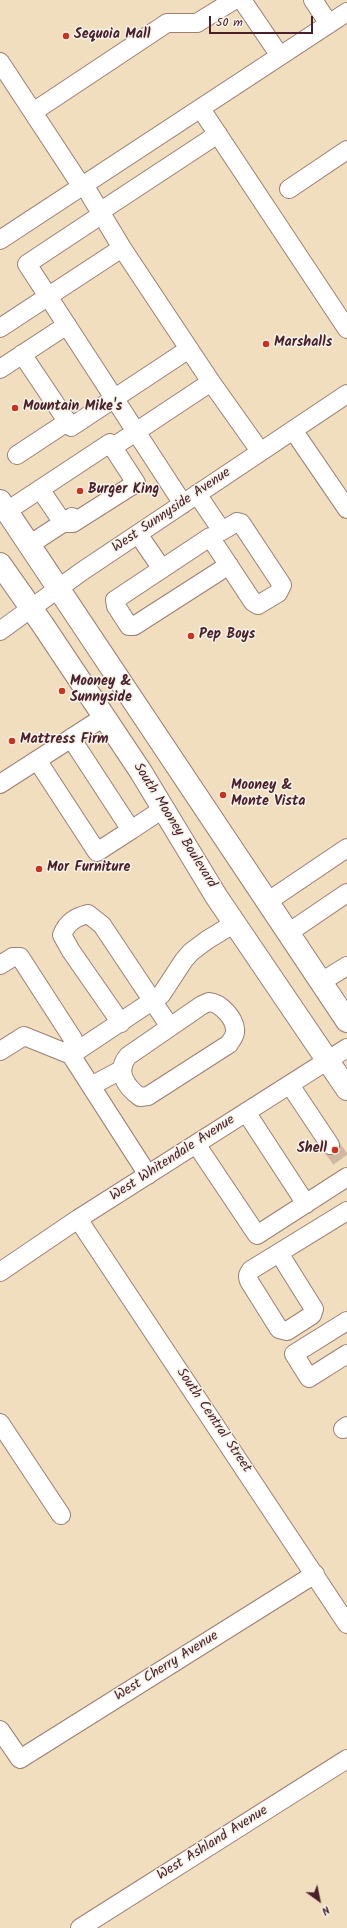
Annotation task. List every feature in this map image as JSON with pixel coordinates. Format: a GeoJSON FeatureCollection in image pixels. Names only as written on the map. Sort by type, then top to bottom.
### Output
{"type":"FeatureCollection","features":[{"type":"Feature","properties":{"kind":"main road"},"geometry":{"type":"LineString","coordinates":[[3,506],[347,1021]]}},
{"type":"Feature","properties":{"kind":"main road","name":"South Mooney Boulevard"},"geometry":{"type":"LineString","coordinates":[[0,564],[104,717],[163,809],[198,868],[347,1088]]}},
{"type":"Feature","properties":{"kind":"street"},"geometry":{"type":"LineString","coordinates":[[33,112],[167,23],[197,23],[234,0]]}},
{"type":"Feature","properties":{"kind":"street"},"geometry":{"type":"LineString","coordinates":[[242,0],[280,56]]}},
{"type":"Feature","properties":{"kind":"street"},"geometry":{"type":"LineString","coordinates":[[313,0],[329,24]]}},
{"type":"Feature","properties":{"kind":"street"},"geometry":{"type":"LineString","coordinates":[[0,240],[347,12]]}},
{"type":"Feature","properties":{"kind":"street"},"geometry":{"type":"LineString","coordinates":[[1,64],[101,213],[122,248],[211,382],[260,451]]}},
{"type":"Feature","properties":{"kind":"street"},"geometry":{"type":"LineString","coordinates":[[201,108],[347,329]]}},
{"type":"Feature","properties":{"kind":"street"},"geometry":{"type":"LineString","coordinates":[[218,134],[27,264],[136,431],[216,534],[229,565],[253,602],[258,605],[278,593],[282,585],[241,523],[237,522],[216,534],[115,600],[116,606],[129,626],[134,626],[229,565]]}},
{"type":"Feature","properties":{"kind":"street"},"geometry":{"type":"LineString","coordinates":[[288,189],[347,150]]}},
{"type":"Feature","properties":{"kind":"street"},"geometry":{"type":"LineString","coordinates":[[0,328],[122,248]]}},
{"type":"Feature","properties":{"kind":"street"},"geometry":{"type":"LineString","coordinates":[[0,369],[67,325]]}},
{"type":"Feature","properties":{"kind":"street"},"geometry":{"type":"LineString","coordinates":[[22,354],[71,427],[189,349]]}},
{"type":"Feature","properties":{"kind":"street"},"geometry":{"type":"LineString","coordinates":[[113,447],[211,382]]}},
{"type":"Feature","properties":{"kind":"street","name":"West Sunnyside Avenue"},"geometry":{"type":"LineString","coordinates":[[0,631],[32,610],[59,589],[138,534],[347,394]]}},
{"type":"Feature","properties":{"kind":"street"},"geometry":{"type":"LineString","coordinates":[[17,455],[67,422]]}},
{"type":"Feature","properties":{"kind":"street"},"geometry":{"type":"LineString","coordinates":[[293,430],[347,509]]}},
{"type":"Feature","properties":{"kind":"street"},"geometry":{"type":"LineString","coordinates":[[3,506],[40,489],[110,443],[136,483],[73,523],[63,523]]}},
{"type":"Feature","properties":{"kind":"street"},"geometry":{"type":"LineString","coordinates":[[29,545],[119,485],[122,479],[121,473],[114,463],[109,459],[102,459],[67,482],[40,489]]}},
{"type":"Feature","properties":{"kind":"street"},"geometry":{"type":"LineString","coordinates":[[40,489],[63,523]]}},
{"type":"Feature","properties":{"kind":"street"},"geometry":{"type":"LineString","coordinates":[[138,534],[162,569]]}},
{"type":"Feature","properties":{"kind":"street"},"geometry":{"type":"LineString","coordinates":[[0,784],[104,717]]}},
{"type":"Feature","properties":{"kind":"street"},"geometry":{"type":"LineString","coordinates":[[70,738],[130,830]]}},
{"type":"Feature","properties":{"kind":"street"},"geometry":{"type":"LineString","coordinates":[[37,760],[97,852],[163,809]]}},
{"type":"Feature","properties":{"kind":"street"},"geometry":{"type":"LineString","coordinates":[[267,902],[345,853]]}},
{"type":"Feature","properties":{"kind":"street"},"geometry":{"type":"LineString","coordinates":[[288,933],[347,893]]}},
{"type":"Feature","properties":{"kind":"street"},"geometry":{"type":"LineString","coordinates":[[121,1022],[62,935],[65,927],[72,921],[88,914],[96,918],[108,933],[170,1027]]}},
{"type":"Feature","properties":{"kind":"street"},"geometry":{"type":"LineString","coordinates":[[71,1055],[161,995],[191,952],[207,940],[235,923]]}},
{"type":"Feature","properties":{"kind":"street"},"geometry":{"type":"LineString","coordinates":[[0,965],[13,957],[20,957],[25,963],[73,1039],[71,1055]]}},
{"type":"Feature","properties":{"kind":"street"},"geometry":{"type":"LineString","coordinates":[[321,982],[347,966]]}},
{"type":"Feature","properties":{"kind":"street"},"geometry":{"type":"LineString","coordinates":[[209,1002],[216,1003],[223,1008],[235,1028],[234,1037],[229,1044],[148,1096],[140,1097],[134,1093],[121,1070],[122,1063],[128,1056],[202,1005],[209,1002]]}},
{"type":"Feature","properties":{"kind":"street"},"geometry":{"type":"LineString","coordinates":[[0,1051],[24,1036],[71,1055],[148,1175]]}},
{"type":"Feature","properties":{"kind":"street","name":"West Whitendale Avenue"},"geometry":{"type":"LineString","coordinates":[[0,1272],[78,1219],[347,1048]]}},
{"type":"Feature","properties":{"kind":"street"},"geometry":{"type":"LineString","coordinates":[[91,1086],[121,1070]]}},
{"type":"Feature","properties":{"kind":"street"},"geometry":{"type":"LineString","coordinates":[[290,1085],[330,1144]]}},
{"type":"Feature","properties":{"kind":"street"},"geometry":{"type":"LineString","coordinates":[[246,1112],[306,1204]]}},
{"type":"Feature","properties":{"kind":"street"},"geometry":{"type":"LineString","coordinates":[[196,1144],[257,1235],[275,1255],[347,1211]]}},
{"type":"Feature","properties":{"kind":"street"},"geometry":{"type":"LineString","coordinates":[[257,1235],[306,1204],[346,1170]]}},
{"type":"Feature","properties":{"kind":"street","name":"South Central Street"},"geometry":{"type":"LineString","coordinates":[[78,1219],[347,1624]]}},
{"type":"Feature","properties":{"kind":"street"},"geometry":{"type":"LineString","coordinates":[[347,1321],[294,1354],[309,1378],[347,1354]]}},
{"type":"Feature","properties":{"kind":"street"},"geometry":{"type":"LineString","coordinates":[[0,1423],[61,1515]]}},
{"type":"Feature","properties":{"kind":"street","name":"West Cherry Avenue"},"geometry":{"type":"LineString","coordinates":[[0,1730],[20,1759],[314,1574]]}},
{"type":"Feature","properties":{"kind":"street","name":"West Ashland Avenue"},"geometry":{"type":"LineString","coordinates":[[80,1928],[347,1759]]}},
{"type":"Feature","properties":{"kind":"tunnel"},"geometry":{"type":"LineString","coordinates":[[330,1145],[344,1164]]}},
{"type":"Feature","properties":{"kind":"place","name":"Sequoia Mall"},"geometry":{"type":"Point","coordinates":[66,36]}},
{"type":"Feature","properties":{"kind":"place","name":"Marshalls"},"geometry":{"type":"Point","coordinates":[266,344]}},
{"type":"Feature","properties":{"kind":"place","name":"Mountain Mike's"},"geometry":{"type":"Point","coordinates":[15,408]}},
{"type":"Feature","properties":{"kind":"place","name":"Burger King"},"geometry":{"type":"Point","coordinates":[80,491]}},
{"type":"Feature","properties":{"kind":"place","name":"Pep Boys"},"geometry":{"type":"Point","coordinates":[191,636]}},
{"type":"Feature","properties":{"kind":"place","name":"Mooney & Sunnyside"},"geometry":{"type":"Point","coordinates":[62,691]}},
{"type":"Feature","properties":{"kind":"place","name":"Mattress Firm"},"geometry":{"type":"Point","coordinates":[12,741]}},
{"type":"Feature","properties":{"kind":"place","name":"Mooney & Monte Vista"},"geometry":{"type":"Point","coordinates":[223,795]}},
{"type":"Feature","properties":{"kind":"place","name":"Mor Furniture"},"geometry":{"type":"Point","coordinates":[39,869]}},
{"type":"Feature","properties":{"kind":"place","name":"Shell"},"geometry":{"type":"Point","coordinates":[335,1150]}}]}
